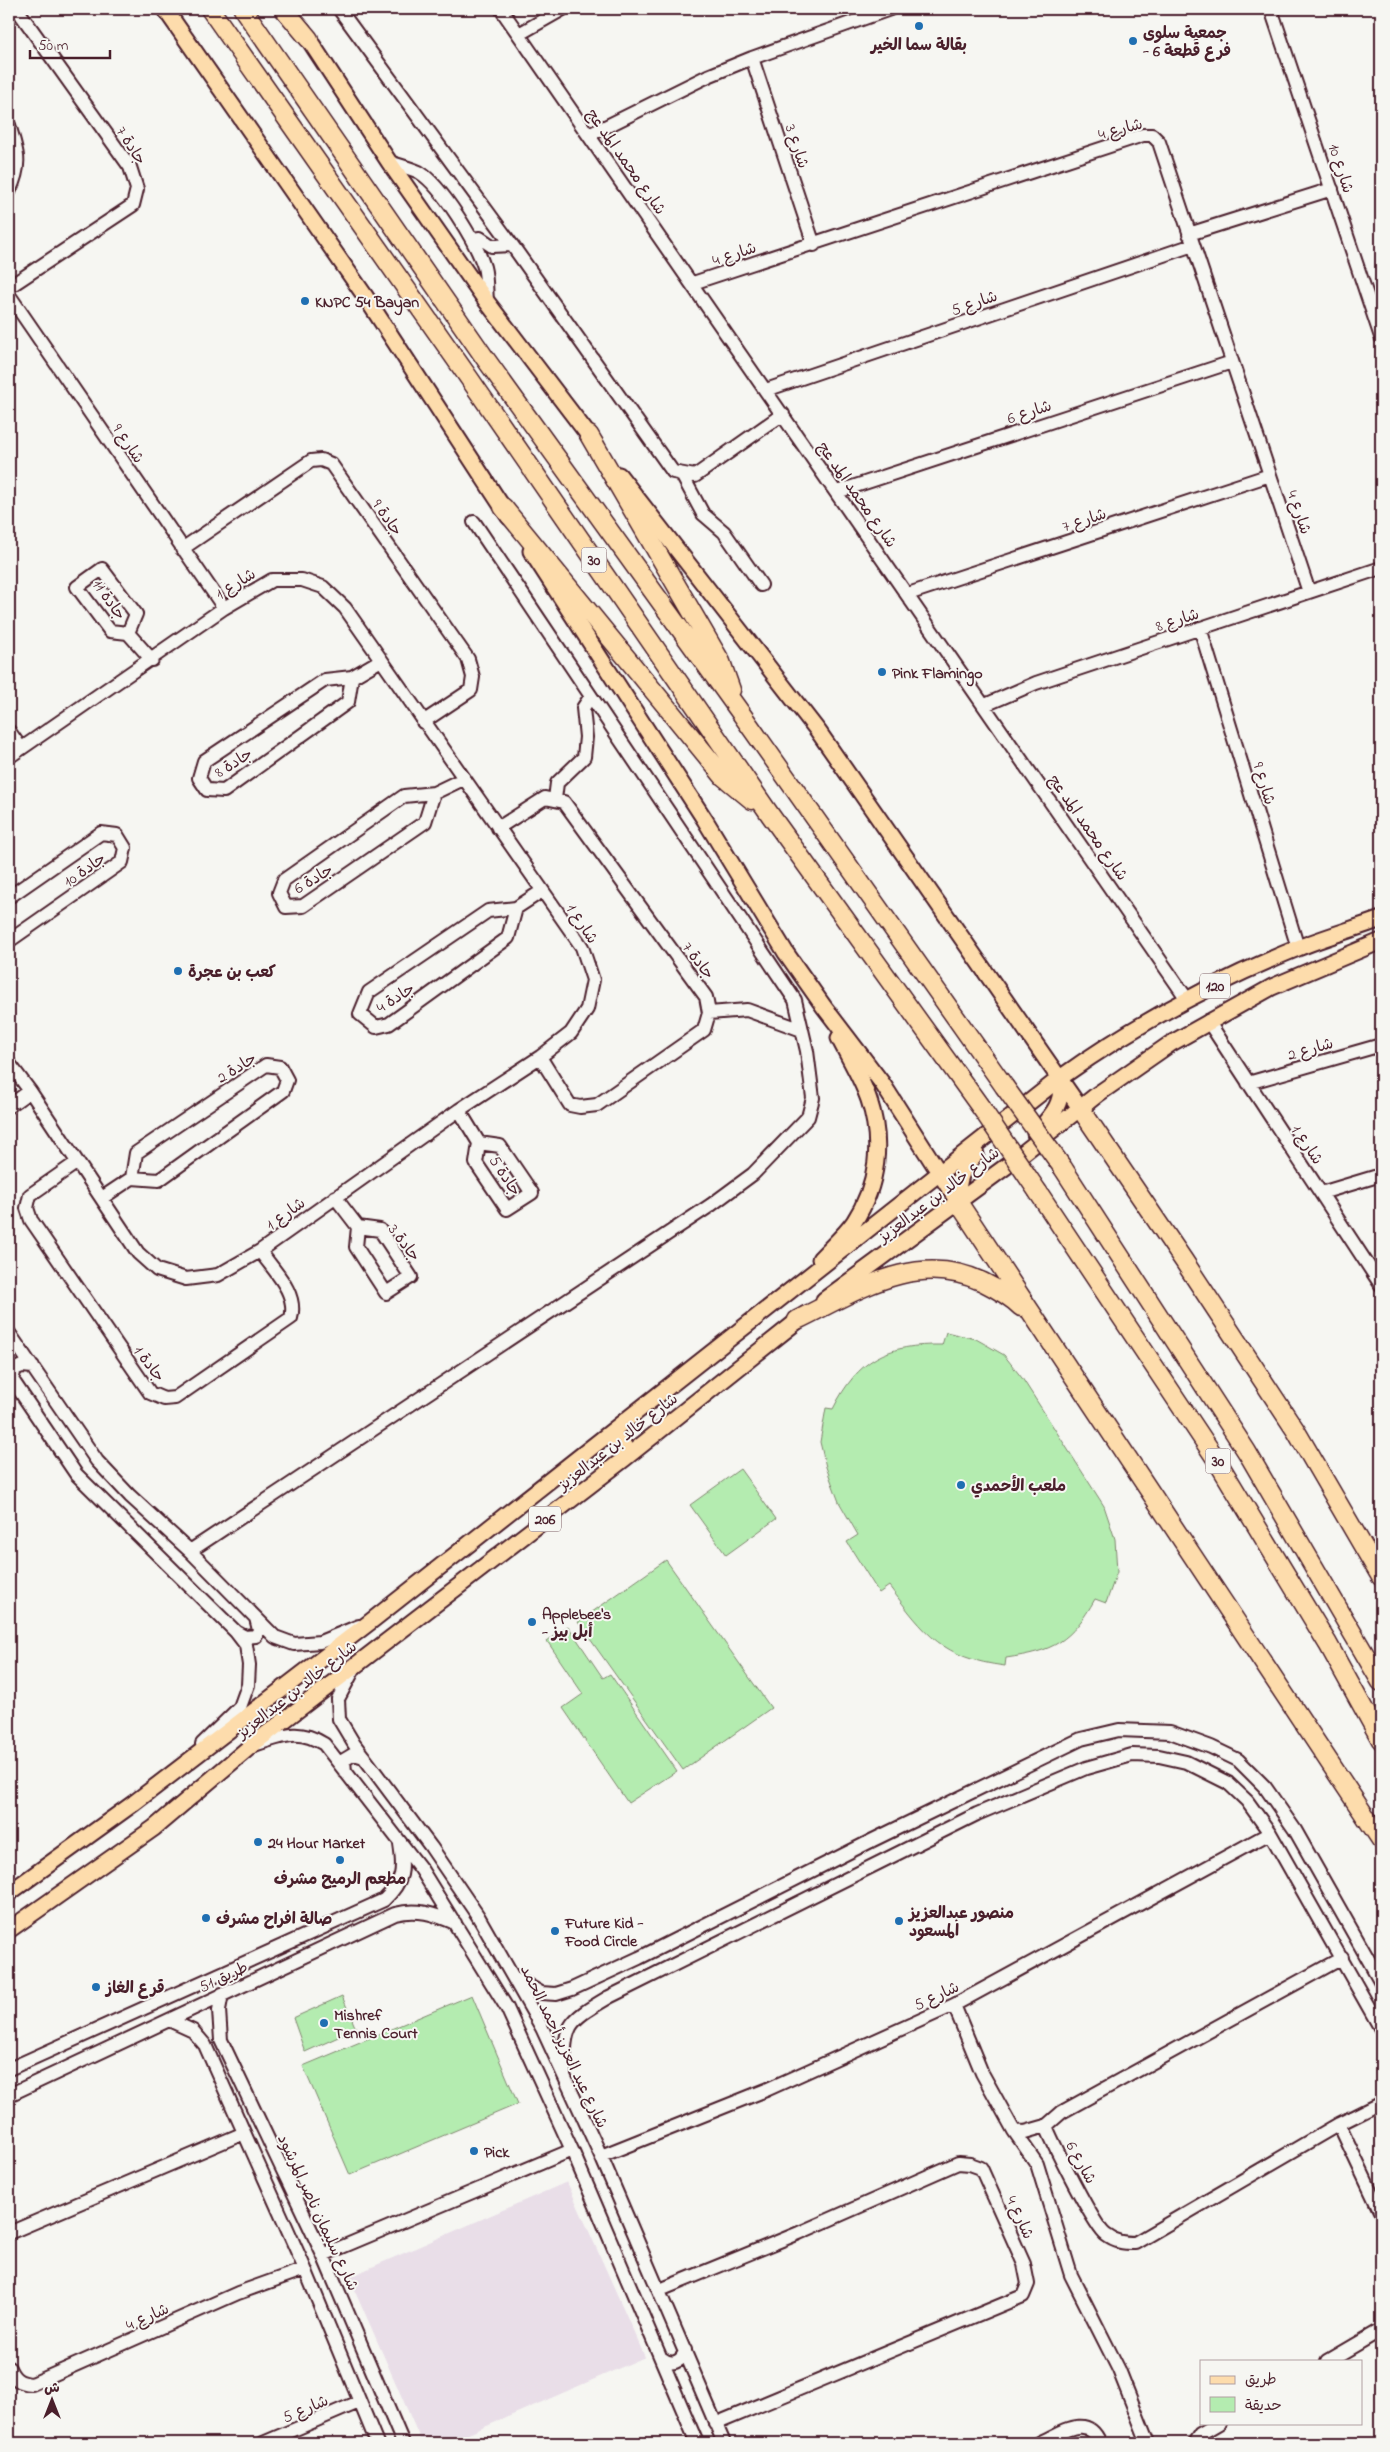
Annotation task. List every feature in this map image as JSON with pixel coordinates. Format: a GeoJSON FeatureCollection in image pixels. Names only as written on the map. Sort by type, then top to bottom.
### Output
{"type":"FeatureCollection","features":[{"type":"Feature","properties":{"kind":"highway","name":"30"},"geometry":{"type":"LineString","coordinates":[[210,9],[468,378],[770,816],[982,1109],[1216,1459],[1328,1644],[1381,1740]]}},
{"type":"Feature","properties":{"kind":"highway","name":"30"},"geometry":{"type":"LineString","coordinates":[[243,9],[487,361],[740,712],[1063,1168],[1246,1452],[1381,1682]]}},
{"type":"Feature","properties":{"kind":"highway"},"geometry":{"type":"LineString","coordinates":[[286,9],[309,39]]}},
{"type":"Feature","properties":{"kind":"highway"},"geometry":{"type":"LineString","coordinates":[[589,435],[721,662],[740,712]]}},
{"type":"Feature","properties":{"kind":"highway"},"geometry":{"type":"LineString","coordinates":[[503,508],[724,777],[770,816]]}},
{"type":"Feature","properties":{"kind":"highway"},"geometry":{"type":"LineString","coordinates":[[1080,1108],[1184,1261],[1296,1432],[1381,1577]]}},
{"type":"Feature","properties":{"kind":"highway"},"geometry":{"type":"LineString","coordinates":[[958,1202],[1381,1840]]}},
{"type":"Feature","properties":{"kind":"highway"},"geometry":{"type":"LineString","coordinates":[[797,1320],[896,1275],[916,1270],[936,1270],[955,1272],[973,1277],[1004,1293],[1046,1333]]}},
{"type":"Feature","properties":{"kind":"main road"},"geometry":{"type":"LineString","coordinates":[[165,9],[365,296],[503,508],[611,679],[705,820],[786,953],[824,1007],[882,1083],[958,1202]]}},
{"type":"Feature","properties":{"kind":"main road"},"geometry":{"type":"LineString","coordinates":[[309,39],[390,162],[487,302],[818,731],[1080,1108]]}},
{"type":"Feature","properties":{"kind":"main road","name":"120"},"geometry":{"type":"LineString","coordinates":[[1060,1078],[1125,1033],[1187,999],[1298,948],[1381,919]]}},
{"type":"Feature","properties":{"kind":"main road","name":"120"},"geometry":{"type":"LineString","coordinates":[[1080,1108],[1170,1044],[1208,1021],[1272,987],[1381,941]]}},
{"type":"Feature","properties":{"kind":"main road"},"geometry":{"type":"LineString","coordinates":[[785,1295],[853,1223],[874,1179],[877,1132],[869,1099],[824,1007]]}},
{"type":"Feature","properties":{"kind":"main road"},"geometry":{"type":"LineString","coordinates":[[1008,1165],[1056,1109],[1063,1090],[1060,1078]]}},
{"type":"Feature","properties":{"kind":"main road","name":"شارع خالد بن عبدالعزيز"},"geometry":{"type":"LineString","coordinates":[[9,1893],[168,1778],[370,1622],[1060,1078]]}},
{"type":"Feature","properties":{"kind":"main road"},"geometry":{"type":"LineString","coordinates":[[958,1202],[959,1178],[966,1165],[1030,1102]]}},
{"type":"Feature","properties":{"kind":"main road","name":"شارع خالد بن عبدالعزيز"},"geometry":{"type":"LineString","coordinates":[[9,1930],[154,1828],[252,1745],[356,1663],[624,1459],[797,1320],[1008,1165],[1080,1108]]}},
{"type":"Feature","properties":{"kind":"main road"},"geometry":{"type":"LineString","coordinates":[[604,1439],[611,1437],[619,1438],[624,1444],[626,1452],[624,1459]]}},
{"type":"Feature","properties":{"kind":"street","name":"جادة 7"},"geometry":{"type":"LineString","coordinates":[[9,287],[133,205],[137,189],[130,167],[18,9]]}},
{"type":"Feature","properties":{"kind":"street"},"geometry":{"type":"LineString","coordinates":[[340,9],[512,245],[673,472],[695,476],[783,414]]}},
{"type":"Feature","properties":{"kind":"street","name":"شارع محمد المد عج"},"geometry":{"type":"LineString","coordinates":[[501,9],[693,283],[1187,999]]}},
{"type":"Feature","properties":{"kind":"street"},"geometry":{"type":"LineString","coordinates":[[519,34],[563,9]]}},
{"type":"Feature","properties":{"kind":"street"},"geometry":{"type":"LineString","coordinates":[[589,135],[664,96],[752,58],[890,9]]}},
{"type":"Feature","properties":{"kind":"street","name":"شارع 10"},"geometry":{"type":"LineString","coordinates":[[1272,9],[1381,337]]}},
{"type":"Feature","properties":{"kind":"street","name":"شارع 3"},"geometry":{"type":"LineString","coordinates":[[752,58],[814,245]]}},
{"type":"Feature","properties":{"kind":"street"},"geometry":{"type":"LineString","coordinates":[[9,125],[17,149],[17,175],[9,192]]}},
{"type":"Feature","properties":{"kind":"street","name":"شارع 4"},"geometry":{"type":"LineString","coordinates":[[693,283],[814,245],[1146,134],[1152,135],[1159,142],[1309,592]]}},
{"type":"Feature","properties":{"kind":"street"},"geometry":{"type":"LineString","coordinates":[[390,162],[419,173],[435,188],[473,239],[485,269],[487,302]]}},
{"type":"Feature","properties":{"kind":"street","name":"شارع 5"},"geometry":{"type":"LineString","coordinates":[[766,390],[1332,189]]}},
{"type":"Feature","properties":{"kind":"street"},"geometry":{"type":"LineString","coordinates":[[473,239],[480,238],[492,246],[512,245]]}},
{"type":"Feature","properties":{"kind":"street","name":"شارع 9"},"geometry":{"type":"LineString","coordinates":[[9,295],[224,608]]}},
{"type":"Feature","properties":{"kind":"street","name":"شارع 6"},"geometry":{"type":"LineString","coordinates":[[837,492],[1232,362]]}},
{"type":"Feature","properties":{"kind":"street","name":"جادة 9"},"geometry":{"type":"LineString","coordinates":[[182,549],[312,461],[320,460],[331,464],[468,659],[473,677],[471,690],[423,722]]}},
{"type":"Feature","properties":{"kind":"street"},"geometry":{"type":"LineString","coordinates":[[682,475],[703,514],[724,532],[761,585]]}},
{"type":"Feature","properties":{"kind":"street","name":"شارع 7"},"geometry":{"type":"LineString","coordinates":[[908,594],[1270,475]]}},
{"type":"Feature","properties":{"kind":"street"},"geometry":{"type":"LineString","coordinates":[[190,1551],[687,1222],[753,1174],[808,1117],[813,1098],[795,1000],[474,522]]}},
{"type":"Feature","properties":{"kind":"street","name":"شارع 8"},"geometry":{"type":"LineString","coordinates":[[985,705],[1036,683],[1381,568]]}},
{"type":"Feature","properties":{"kind":"street","name":"جادة 11"},"geometry":{"type":"LineString","coordinates":[[128,633],[136,614],[102,569],[77,587],[110,632],[128,633],[152,660]]}},
{"type":"Feature","properties":{"kind":"street","name":"شارع 1"},"geometry":{"type":"LineString","coordinates":[[9,757],[152,660],[224,608],[272,580],[302,580],[323,587],[345,608],[582,947],[593,980],[587,1009],[571,1033],[540,1057],[459,1110],[260,1251],[218,1275],[186,1279],[157,1270],[138,1253],[102,1198],[76,1163],[30,1091],[10,1067]]}},
{"type":"Feature","properties":{"kind":"street","name":"شارع 9"},"geometry":{"type":"LineString","coordinates":[[1200,628],[1298,948]]}},
{"type":"Feature","properties":{"kind":"street","name":"جادة 8"},"geometry":{"type":"LineString","coordinates":[[352,676],[348,702],[224,790],[207,790],[198,778],[204,761],[325,680],[352,676],[381,660]]}},
{"type":"Feature","properties":{"kind":"street"},"geometry":{"type":"LineString","coordinates":[[498,828],[544,798],[555,798],[557,783],[584,758],[586,737],[583,708],[591,696]]}},
{"type":"Feature","properties":{"kind":"street"},"geometry":{"type":"LineString","coordinates":[[9,731],[21,748]]}},
{"type":"Feature","properties":{"kind":"street","name":"جادة 6"},"geometry":{"type":"LineString","coordinates":[[434,793],[425,822],[303,906],[286,907],[279,893],[284,880],[404,796],[434,793],[463,779]]}},
{"type":"Feature","properties":{"kind":"street","name":"جادة 7"},"geometry":{"type":"LineString","coordinates":[[555,798],[564,802],[706,997],[709,1013]]}},
{"type":"Feature","properties":{"kind":"street","name":"جادة 10"},"geometry":{"type":"LineString","coordinates":[[9,897],[101,833],[117,835],[125,848],[122,862],[9,941]]}},
{"type":"Feature","properties":{"kind":"street","name":"جادة 4"},"geometry":{"type":"LineString","coordinates":[[516,908],[508,938],[389,1024],[376,1027],[360,1014],[369,992],[488,911],[516,908],[542,892]]}},
{"type":"Feature","properties":{"kind":"street"},"geometry":{"type":"LineString","coordinates":[[540,1057],[570,1105],[580,1107],[597,1105],[704,1030],[709,1013],[747,1010],[802,1030]]}},
{"type":"Feature","properties":{"kind":"street","name":"شارع 1"},"geometry":{"type":"LineString","coordinates":[[1208,1021],[1381,1285]]}},
{"type":"Feature","properties":{"kind":"street","name":"شارع 2"},"geometry":{"type":"LineString","coordinates":[[1248,1083],[1381,1045]]}},
{"type":"Feature","properties":{"kind":"street","name":"جادة 2"},"geometry":{"type":"LineString","coordinates":[[266,1065],[280,1067],[287,1080],[283,1091],[159,1180],[132,1178],[136,1153],[266,1065]]}},
{"type":"Feature","properties":{"kind":"street"},"geometry":{"type":"LineString","coordinates":[[9,1106],[30,1091]]}},
{"type":"Feature","properties":{"kind":"street","name":"جادة 5"},"geometry":{"type":"LineString","coordinates":[[459,1110],[479,1143],[476,1163],[507,1209],[532,1192],[500,1146],[479,1143]]}},
{"type":"Feature","properties":{"kind":"street","name":"جادة 1"},"geometry":{"type":"LineString","coordinates":[[76,1163],[30,1195],[27,1208],[31,1220],[150,1393],[164,1399],[175,1398],[291,1318],[294,1309],[292,1296],[260,1251]]}},
{"type":"Feature","properties":{"kind":"street"},"geometry":{"type":"LineString","coordinates":[[1321,1193],[1381,1175]]}},
{"type":"Feature","properties":{"kind":"street"},"geometry":{"type":"LineString","coordinates":[[102,1198],[132,1178]]}},
{"type":"Feature","properties":{"kind":"street"},"geometry":{"type":"LineString","coordinates":[[335,1197],[358,1227]]}},
{"type":"Feature","properties":{"kind":"street","name":"جادة 3"},"geometry":{"type":"LineString","coordinates":[[358,1227],[380,1230],[411,1277],[386,1293],[356,1247],[358,1227]]}},
{"type":"Feature","properties":{"kind":"street"},"geometry":{"type":"LineString","coordinates":[[9,1332],[97,1461],[130,1496],[190,1551],[275,1637],[294,1644],[320,1642],[370,1622]]}},
{"type":"Feature","properties":{"kind":"street"},"geometry":{"type":"LineString","coordinates":[[9,1340],[9,1349]]}},
{"type":"Feature","properties":{"kind":"street"},"geometry":{"type":"LineString","coordinates":[[33,1367],[22,1366],[15,1369],[10,1378],[76,1474],[236,1632],[246,1645],[249,1665],[248,1685],[240,1707],[168,1778]]}},
{"type":"Feature","properties":{"kind":"street"},"geometry":{"type":"LineString","coordinates":[[236,1632],[244,1637],[256,1636],[259,1630],[256,1618]]}},
{"type":"Feature","properties":{"kind":"street","name":"شارع عبد العزيز أحمد الحمد"},"geometry":{"type":"LineString","coordinates":[[356,1663],[338,1699],[339,1720],[431,1847],[478,1916],[542,2028],[660,2290],[724,2443]]}},
{"type":"Feature","properties":{"kind":"street"},"geometry":{"type":"LineString","coordinates":[[515,1978],[541,1993],[556,1994],[639,1958],[946,1804],[1080,1740],[1119,1730],[1170,1732],[1211,1747],[1238,1760],[1265,1787],[1295,1830],[1381,1982]]}},
{"type":"Feature","properties":{"kind":"street"},"geometry":{"type":"LineString","coordinates":[[252,1745],[290,1734],[310,1736],[324,1744],[421,1869],[507,2008],[572,2150],[697,2443]]}},
{"type":"Feature","properties":{"kind":"street"},"geometry":{"type":"LineString","coordinates":[[345,1772],[344,1760],[348,1756],[354,1754],[364,1757]]}},
{"type":"Feature","properties":{"kind":"street"},"geometry":{"type":"LineString","coordinates":[[564,2075],[565,2037],[578,2016],[648,1977],[977,1814],[1086,1768],[1132,1755],[1159,1756],[1186,1762],[1228,1783],[1248,1801],[1270,1833],[1381,2029]]}},
{"type":"Feature","properties":{"kind":"street"},"geometry":{"type":"LineString","coordinates":[[968,1794],[971,1805],[977,1814]]}},
{"type":"Feature","properties":{"kind":"street"},"geometry":{"type":"LineString","coordinates":[[946,1804],[957,1824]]}},
{"type":"Feature","properties":{"kind":"street","name":"شارع 5"},"geometry":{"type":"LineString","coordinates":[[601,2156],[766,2090],[954,2005],[1270,1833]]}},
{"type":"Feature","properties":{"kind":"street","name":"طريق 51"},"geometry":{"type":"LineString","coordinates":[[9,2069],[384,1900],[397,1887],[402,1876],[403,1860],[400,1844]]}},
{"type":"Feature","properties":{"kind":"street","name":"طريق 51"},"geometry":{"type":"LineString","coordinates":[[9,2095],[395,1914],[417,1910],[431,1913],[455,1923]]}},
{"type":"Feature","properties":{"kind":"street"},"geometry":{"type":"LineString","coordinates":[[340,1919],[348,1925],[352,1934]]}},
{"type":"Feature","properties":{"kind":"street"},"geometry":{"type":"LineString","coordinates":[[639,1958],[640,1969],[648,1977]]}},
{"type":"Feature","properties":{"kind":"street"},"geometry":{"type":"LineString","coordinates":[[1014,2131],[1025,2132],[1046,2126],[1062,2112],[1342,1958]]}},
{"type":"Feature","properties":{"kind":"street","name":"شارع سليمان ناصر المرشود"},"geometry":{"type":"LineString","coordinates":[[222,1994],[218,2010],[221,2040],[323,2255],[403,2443]]}},
{"type":"Feature","properties":{"kind":"street"},"geometry":{"type":"LineString","coordinates":[[954,2005],[982,2074],[1014,2131],[1036,2164],[1071,2275],[1119,2370],[1148,2443]]}},
{"type":"Feature","properties":{"kind":"street"},"geometry":{"type":"LineString","coordinates":[[169,2020],[192,2031],[205,2045],[305,2269],[377,2443]]}},
{"type":"Feature","properties":{"kind":"street"},"geometry":{"type":"LineString","coordinates":[[205,2045],[221,2040]]}},
{"type":"Feature","properties":{"kind":"street","name":"شارع 6"},"geometry":{"type":"LineString","coordinates":[[1046,2126],[1054,2147],[1104,2234],[1118,2243],[1135,2243],[1339,2124],[1381,2103]]}},
{"type":"Feature","properties":{"kind":"street"},"geometry":{"type":"LineString","coordinates":[[1339,2124],[1381,2213]]}},
{"type":"Feature","properties":{"kind":"street"},"geometry":{"type":"LineString","coordinates":[[9,2232],[244,2134]]}},
{"type":"Feature","properties":{"kind":"street"},"geometry":{"type":"LineString","coordinates":[[323,2255],[572,2150]]}},
{"type":"Feature","properties":{"kind":"street","name":"شارع 4"},"geometry":{"type":"LineString","coordinates":[[660,2290],[799,2233],[958,2163],[981,2168],[1024,2264],[1028,2284],[1022,2296],[715,2424]]}},
{"type":"Feature","properties":{"kind":"street","name":"شارع 4"},"geometry":{"type":"LineString","coordinates":[[9,2368],[14,2377],[22,2383],[32,2384],[238,2293],[305,2269]]}},
{"type":"Feature","properties":{"kind":"street"},"geometry":{"type":"LineString","coordinates":[[332,2334],[353,2326]]}},
{"type":"Feature","properties":{"kind":"street"},"geometry":{"type":"LineString","coordinates":[[1330,2360],[1381,2330]]}},
{"type":"Feature","properties":{"kind":"street"},"geometry":{"type":"LineString","coordinates":[[661,2358],[670,2363],[676,2363],[684,2356],[685,2350]]}},
{"type":"Feature","properties":{"kind":"street","name":"شارع 5"},"geometry":{"type":"LineString","coordinates":[[263,2443],[359,2402]]}},
{"type":"Feature","properties":{"kind":"street"},"geometry":{"type":"LineString","coordinates":[[1194,2443],[1200,2434],[1217,2424]]}},
{"type":"Feature","properties":{"kind":"street"},"geometry":{"type":"LineString","coordinates":[[1039,2443],[1078,2426],[1088,2427],[1096,2433],[1100,2443]]}},
{"type":"Feature","properties":{"kind":"shaded area"},"geometry":{"type":"Polygon","coordinates":[[[567,2182],[645,2357],[448,2443],[422,2443],[349,2277],[567,2182]]]}},
{"type":"Feature","properties":{"kind":"green space","name":"ملعب الأحمدي"},"geometry":{"type":"Polygon","coordinates":[[[946,1332],[976,1339],[1004,1355],[1022,1378],[1104,1506],[1115,1539],[1117,1572],[1106,1603],[1095,1599],[1078,1625],[1060,1642],[1037,1652],[1006,1658],[1005,1666],[965,1657],[950,1650],[925,1631],[889,1586],[879,1593],[847,1542],[858,1535],[839,1502],[826,1467],[820,1442],[826,1408],[833,1409],[853,1378],[864,1367],[876,1358],[890,1352],[923,1345],[942,1345],[946,1332]]]}},
{"type":"Feature","properties":{"kind":"green space"},"geometry":{"type":"Polygon","coordinates":[[[740,1469],[776,1519],[726,1555],[690,1505],[740,1469]]]}},
{"type":"Feature","properties":{"kind":"green space"},"geometry":{"type":"Polygon","coordinates":[[[666,1560],[771,1708],[683,1770],[578,1622],[666,1560]]]}},
{"type":"Feature","properties":{"kind":"green space"},"geometry":{"type":"Polygon","coordinates":[[[568,1626],[603,1678],[610,1674],[677,1771],[628,1803],[563,1708],[583,1694],[547,1641],[568,1626]]]}},
{"type":"Feature","properties":{"kind":"green space"},"geometry":{"type":"Polygon","coordinates":[[[472,1995],[518,2104],[350,2175],[303,2066],[472,1995]]]}},
{"type":"Feature","properties":{"kind":"green space","name":"Mishref Tennis Court"},"geometry":{"type":"Polygon","coordinates":[[[342,1996],[356,2029],[305,2052],[293,2018],[342,1996]]]}},
{"type":"Feature","properties":{"kind":"place","name":"بقالة سما الخير"},"geometry":{"type":"Point","coordinates":[919,26]}},
{"type":"Feature","properties":{"kind":"place","name":"جمعية سلوى - فرع قطعة 6"},"geometry":{"type":"Point","coordinates":[1133,41]}},
{"type":"Feature","properties":{"kind":"place","name":"KNPC 54 Bayan"},"geometry":{"type":"Point","coordinates":[305,301]}},
{"type":"Feature","properties":{"kind":"place","name":"Pink Flamingo"},"geometry":{"type":"Point","coordinates":[882,672]}},
{"type":"Feature","properties":{"kind":"place","name":"كعب بن عجرة"},"geometry":{"type":"Point","coordinates":[178,971]}},
{"type":"Feature","properties":{"kind":"place","name":"ملعب الأحمدي"},"geometry":{"type":"Point","coordinates":[961,1485]}},
{"type":"Feature","properties":{"kind":"place","name":"Applebee's - أبل بيز"},"geometry":{"type":"Point","coordinates":[532,1622]}},
{"type":"Feature","properties":{"kind":"place","name":"24 Hour Market"},"geometry":{"type":"Point","coordinates":[258,1842]}},
{"type":"Feature","properties":{"kind":"place","name":"مطعم الرميح مشرف"},"geometry":{"type":"Point","coordinates":[340,1860]}},
{"type":"Feature","properties":{"kind":"place","name":"صالة افراح مشرف"},"geometry":{"type":"Point","coordinates":[206,1918]}},
{"type":"Feature","properties":{"kind":"place","name":"منصور عبدالعزيز المسعود"},"geometry":{"type":"Point","coordinates":[899,1921]}},
{"type":"Feature","properties":{"kind":"place","name":"Future Kid - Food Circle"},"geometry":{"type":"Point","coordinates":[555,1931]}},
{"type":"Feature","properties":{"kind":"place","name":"قرع الغاز"},"geometry":{"type":"Point","coordinates":[96,1987]}},
{"type":"Feature","properties":{"kind":"place","name":"Mishref Tennis Court"},"geometry":{"type":"Point","coordinates":[324,2023]}},
{"type":"Feature","properties":{"kind":"place","name":"Pick"},"geometry":{"type":"Point","coordinates":[474,2151]}}]}
